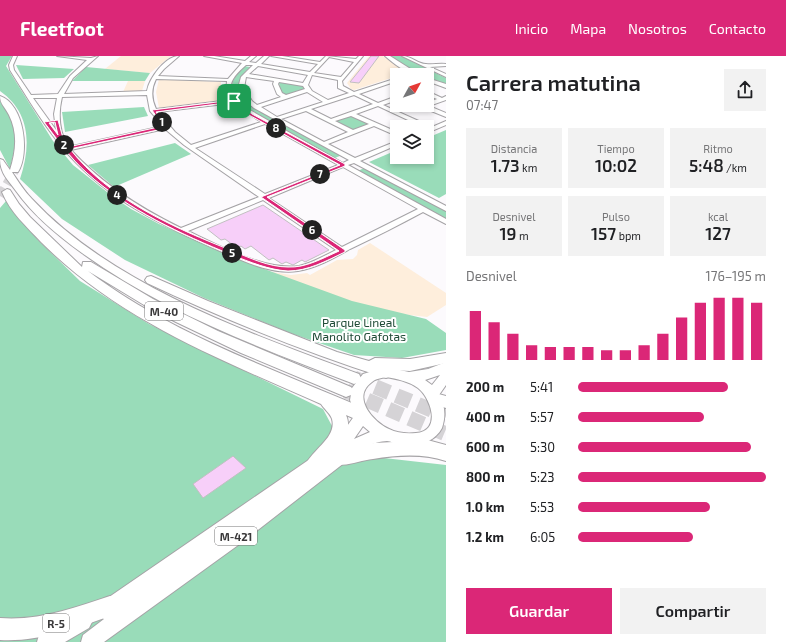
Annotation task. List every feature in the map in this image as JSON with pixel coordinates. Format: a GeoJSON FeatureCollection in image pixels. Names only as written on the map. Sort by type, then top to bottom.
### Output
{"type":"FeatureCollection","features":[{"type":"Feature","properties":{"kind":"highway"},"geometry":{"type":"LineString","coordinates":[[0,98],[17,120],[20,134],[19,160],[15,170]]}},
{"type":"Feature","properties":{"kind":"highway","name":"M-40"},"geometry":{"type":"LineString","coordinates":[[0,162],[22,192],[68,238],[120,273],[178,304],[273,347],[354,378]]}},
{"type":"Feature","properties":{"kind":"highway"},"geometry":{"type":"LineString","coordinates":[[3,187],[10,201],[50,245],[99,285],[131,308],[172,330],[247,366],[324,398],[361,416]]}},
{"type":"Feature","properties":{"kind":"highway","name":"M-40"},"geometry":{"type":"LineString","coordinates":[[3,187],[40,228],[57,243],[87,265],[144,301],[231,343],[346,391]]}},
{"type":"Feature","properties":{"kind":"highway"},"geometry":{"type":"LineString","coordinates":[[40,211],[128,269],[203,304],[333,356],[386,372]]}},
{"type":"Feature","properties":{"kind":"highway"},"geometry":{"type":"LineString","coordinates":[[354,362],[410,366],[446,358]]}},
{"type":"Feature","properties":{"kind":"highway"},"geometry":{"type":"LineString","coordinates":[[315,464],[334,442],[342,429],[340,418],[333,406],[324,398]]}},
{"type":"Feature","properties":{"kind":"highway"},"geometry":{"type":"LineString","coordinates":[[409,441],[446,454]]}},
{"type":"Feature","properties":{"kind":"highway"},"geometry":{"type":"LineString","coordinates":[[340,458],[368,450],[389,448],[429,449]]}},
{"type":"Feature","properties":{"kind":"highway","name":"R-5"},"geometry":{"type":"LineString","coordinates":[[0,629],[33,628],[60,622],[110,606]]}},
{"type":"Feature","properties":{"kind":"main road"},"geometry":{"type":"LineString","coordinates":[[361,416],[355,399],[357,389],[366,378],[375,374],[386,372],[410,377],[429,374],[446,367]]}},
{"type":"Feature","properties":{"kind":"main road"},"geometry":{"type":"LineString","coordinates":[[410,377],[438,398]]}},
{"type":"Feature","properties":{"kind":"main road"},"geometry":{"type":"LineString","coordinates":[[438,398],[440,382],[446,377]]}},
{"type":"Feature","properties":{"kind":"main road","name":"M-421"},"geometry":{"type":"LineString","coordinates":[[46,642],[110,606],[315,464],[345,440],[361,416],[371,427],[384,436],[409,441],[425,437],[434,431],[439,420],[438,398]]}},
{"type":"Feature","properties":{"kind":"main road","name":"M-421"},"geometry":{"type":"LineString","coordinates":[[90,642],[113,623],[235,537],[361,442],[371,438],[384,436]]}},
{"type":"Feature","properties":{"kind":"street"},"geometry":{"type":"LineString","coordinates":[[15,56],[12,60],[12,70],[46,122],[67,149],[87,171],[112,192],[140,209],[181,231],[249,259],[279,268],[308,267],[343,251],[424,209]]}},
{"type":"Feature","properties":{"kind":"street"},"geometry":{"type":"LineString","coordinates":[[59,56],[93,57]]}},
{"type":"Feature","properties":{"kind":"street"},"geometry":{"type":"LineString","coordinates":[[178,56],[163,65],[154,77],[148,93],[153,111],[165,127],[191,147],[343,251]]}},
{"type":"Feature","properties":{"kind":"street"},"geometry":{"type":"LineString","coordinates":[[206,56],[245,62]]}},
{"type":"Feature","properties":{"kind":"street"},"geometry":{"type":"LineString","coordinates":[[254,56],[235,70],[229,80],[229,91],[234,101],[243,110],[446,222]]}},
{"type":"Feature","properties":{"kind":"street"},"geometry":{"type":"LineString","coordinates":[[267,56],[245,75],[242,82],[241,88],[247,99],[256,107],[446,209]]}},
{"type":"Feature","properties":{"kind":"street"},"geometry":{"type":"LineString","coordinates":[[273,56],[299,58],[321,63]]}},
{"type":"Feature","properties":{"kind":"street"},"geometry":{"type":"LineString","coordinates":[[305,85],[311,73],[328,56],[357,61]]}},
{"type":"Feature","properties":{"kind":"street"},"geometry":{"type":"LineString","coordinates":[[361,56],[342,78],[339,84],[340,87],[409,120]]}},
{"type":"Feature","properties":{"kind":"street"},"geometry":{"type":"LineString","coordinates":[[387,56],[404,68]]}},
{"type":"Feature","properties":{"kind":"street"},"geometry":{"type":"LineString","coordinates":[[404,56],[446,76]]}},
{"type":"Feature","properties":{"kind":"street"},"geometry":{"type":"LineString","coordinates":[[62,142],[56,120],[59,96],[71,77],[93,57]]}},
{"type":"Feature","properties":{"kind":"street"},"geometry":{"type":"LineString","coordinates":[[245,62],[247,67],[257,64],[342,78]]}},
{"type":"Feature","properties":{"kind":"street"},"geometry":{"type":"LineString","coordinates":[[425,66],[439,64],[446,65]]}},
{"type":"Feature","properties":{"kind":"street"},"geometry":{"type":"LineString","coordinates":[[245,75],[305,85],[308,90],[327,102]]}},
{"type":"Feature","properties":{"kind":"street"},"geometry":{"type":"LineString","coordinates":[[154,77],[229,80]]}},
{"type":"Feature","properties":{"kind":"street"},"geometry":{"type":"LineString","coordinates":[[278,80],[275,85],[276,89],[285,97]]}},
{"type":"Feature","properties":{"kind":"street"},"geometry":{"type":"LineString","coordinates":[[277,119],[390,82]]}},
{"type":"Feature","properties":{"kind":"street"},"geometry":{"type":"LineString","coordinates":[[434,82],[446,86]]}},
{"type":"Feature","properties":{"kind":"street"},"geometry":{"type":"LineString","coordinates":[[256,107],[308,90]]}},
{"type":"Feature","properties":{"kind":"street"},"geometry":{"type":"LineString","coordinates":[[30,97],[148,93]]}},
{"type":"Feature","properties":{"kind":"street"},"geometry":{"type":"LineString","coordinates":[[434,95],[444,98]]}},
{"type":"Feature","properties":{"kind":"street"},"geometry":{"type":"LineString","coordinates":[[434,102],[444,98]]}},
{"type":"Feature","properties":{"kind":"street"},"geometry":{"type":"LineString","coordinates":[[330,121],[390,100]]}},
{"type":"Feature","properties":{"kind":"street"},"geometry":{"type":"LineString","coordinates":[[153,111],[234,101]]}},
{"type":"Feature","properties":{"kind":"street"},"geometry":{"type":"LineString","coordinates":[[306,109],[353,132]]}},
{"type":"Feature","properties":{"kind":"street"},"geometry":{"type":"LineString","coordinates":[[434,109],[446,115]]}},
{"type":"Feature","properties":{"kind":"street"},"geometry":{"type":"LineString","coordinates":[[351,114],[390,131]]}},
{"type":"Feature","properties":{"kind":"street"},"geometry":{"type":"LineString","coordinates":[[46,122],[56,120]]}},
{"type":"Feature","properties":{"kind":"street"},"geometry":{"type":"LineString","coordinates":[[191,147],[265,122]]}},
{"type":"Feature","properties":{"kind":"street"},"geometry":{"type":"LineString","coordinates":[[434,128],[446,123]]}},
{"type":"Feature","properties":{"kind":"street"},"geometry":{"type":"LineString","coordinates":[[323,144],[374,124]]}},
{"type":"Feature","properties":{"kind":"street"},"geometry":{"type":"LineString","coordinates":[[67,149],[165,127]]}},
{"type":"Feature","properties":{"kind":"street"},"geometry":{"type":"LineString","coordinates":[[336,161],[340,157],[352,159],[390,145]]}},
{"type":"Feature","properties":{"kind":"street"},"geometry":{"type":"LineString","coordinates":[[347,167],[352,159]]}},
{"type":"Feature","properties":{"kind":"street"},"geometry":{"type":"LineString","coordinates":[[181,231],[264,197],[347,167],[359,169],[363,165]]}},
{"type":"Feature","properties":{"kind":"street"},"geometry":{"type":"LineString","coordinates":[[436,204],[446,198]]}},
{"type":"Feature","properties":{"kind":"shaded area"},"geometry":{"type":"Polygon","coordinates":[[[121,56],[171,56],[150,73],[105,69],[121,56]]]}},
{"type":"Feature","properties":{"kind":"shaded area"},"geometry":{"type":"Polygon","coordinates":[[[369,56],[383,56],[400,68],[390,68],[390,78],[354,90],[351,89],[347,83],[369,56]]]}},
{"type":"Feature","properties":{"kind":"shaded area"},"geometry":{"type":"Polygon","coordinates":[[[159,79],[221,82],[221,94],[224,100],[159,108],[156,92],[159,79]]]}},
{"type":"Feature","properties":{"kind":"shaded area"},"geometry":{"type":"Polygon","coordinates":[[[128,81],[145,81],[142,91],[123,92],[128,81]]]}},
{"type":"Feature","properties":{"kind":"shaded area"},"geometry":{"type":"Polygon","coordinates":[[[370,243],[446,293],[446,305],[427,317],[384,312],[330,296],[267,271],[291,275],[307,273],[310,275],[337,260],[353,259],[357,255],[358,250],[370,243]]]}},
{"type":"Feature","properties":{"kind":"green space","name":"Parque Lineal Manolito Gafotas"},"geometry":{"type":"Polygon","coordinates":[[[0,56],[12,56],[6,66],[53,141],[73,165],[131,209],[159,224],[245,262],[352,301],[426,319],[446,333],[446,350],[402,358],[354,355],[290,333],[204,298],[125,260],[62,219],[20,179],[26,154],[26,131],[18,109],[0,91],[0,56]]]}},
{"type":"Feature","properties":{"kind":"green space"},"geometry":{"type":"Polygon","coordinates":[[[390,56],[401,56],[426,68],[409,68],[390,56]]]}},
{"type":"Feature","properties":{"kind":"green space"},"geometry":{"type":"Polygon","coordinates":[[[16,65],[74,69],[64,78],[23,79],[16,65]]]}},
{"type":"Feature","properties":{"kind":"green space"},"geometry":{"type":"Polygon","coordinates":[[[244,66],[250,67],[242,77],[239,86],[242,96],[250,106],[342,155],[335,158],[244,107],[232,91],[232,82],[244,66]]]}},
{"type":"Feature","properties":{"kind":"green space"},"geometry":{"type":"Polygon","coordinates":[[[86,67],[150,73],[145,81],[72,81],[86,67]]]}},
{"type":"Feature","properties":{"kind":"green space"},"geometry":{"type":"Polygon","coordinates":[[[434,72],[446,78],[446,84],[434,80],[434,72]]]}},
{"type":"Feature","properties":{"kind":"green space"},"geometry":{"type":"Polygon","coordinates":[[[279,82],[303,86],[305,89],[285,95],[280,90],[279,82]]]}},
{"type":"Feature","properties":{"kind":"green space"},"geometry":{"type":"Polygon","coordinates":[[[0,101],[12,117],[16,133],[10,169],[0,150],[0,101]]]}},
{"type":"Feature","properties":{"kind":"green space"},"geometry":{"type":"Polygon","coordinates":[[[144,107],[148,116],[65,132],[62,112],[144,107]]]}},
{"type":"Feature","properties":{"kind":"green space"},"geometry":{"type":"Polygon","coordinates":[[[351,115],[371,124],[353,131],[334,121],[351,115]]]}},
{"type":"Feature","properties":{"kind":"green space"},"geometry":{"type":"Polygon","coordinates":[[[446,130],[446,194],[439,198],[369,162],[390,153],[390,164],[434,164],[434,135],[446,130]]]}},
{"type":"Feature","properties":{"kind":"green space"},"geometry":{"type":"Polygon","coordinates":[[[175,143],[191,154],[114,187],[88,165],[175,143]]]}},
{"type":"Feature","properties":{"kind":"green space"},"geometry":{"type":"Polygon","coordinates":[[[364,168],[446,211],[446,219],[358,171],[364,168]]]}},
{"type":"Feature","properties":{"kind":"green space"},"geometry":{"type":"Polygon","coordinates":[[[6,201],[38,240],[80,281],[149,324],[323,409],[332,426],[384,458],[446,465],[446,642],[0,642],[0,208],[6,201]]]}},
{"type":"Feature","properties":{"kind":"building"},"geometry":{"type":"Polygon","coordinates":[[[371,56],[379,56],[359,83],[350,82],[371,56]]]}},
{"type":"Feature","properties":{"kind":"building"},"geometry":{"type":"Polygon","coordinates":[[[263,205],[329,250],[305,262],[302,260],[293,265],[286,262],[282,264],[273,258],[269,260],[251,246],[245,249],[241,246],[237,248],[225,239],[221,240],[207,229],[263,205]]]}},
{"type":"Feature","properties":{"kind":"building"},"geometry":{"type":"Polygon","coordinates":[[[233,456],[246,468],[203,498],[193,484],[233,456]]]}},
{"type":"Feature","properties":{"kind":"tunnel"},"geometry":{"type":"LineString","coordinates":[[0,196],[15,170]]}},
{"type":"Feature","properties":{"kind":"tunnel"},"geometry":{"type":"LineString","coordinates":[[354,378],[446,416]]}},
{"type":"Feature","properties":{"kind":"tunnel"},"geometry":{"type":"LineString","coordinates":[[346,391],[446,434]]}},
{"type":"Feature","properties":{"kind":"route"},"geometry":{"type":"LineString","coordinates":[[234,101],[153,111],[165,127],[67,149],[62,142],[56,120],[54,122],[46,122],[67,149],[87,171],[112,192],[156,218],[208,243],[267,266],[289,269],[308,267],[343,251],[264,197],[343,165],[243,110],[234,101]]}}]}
